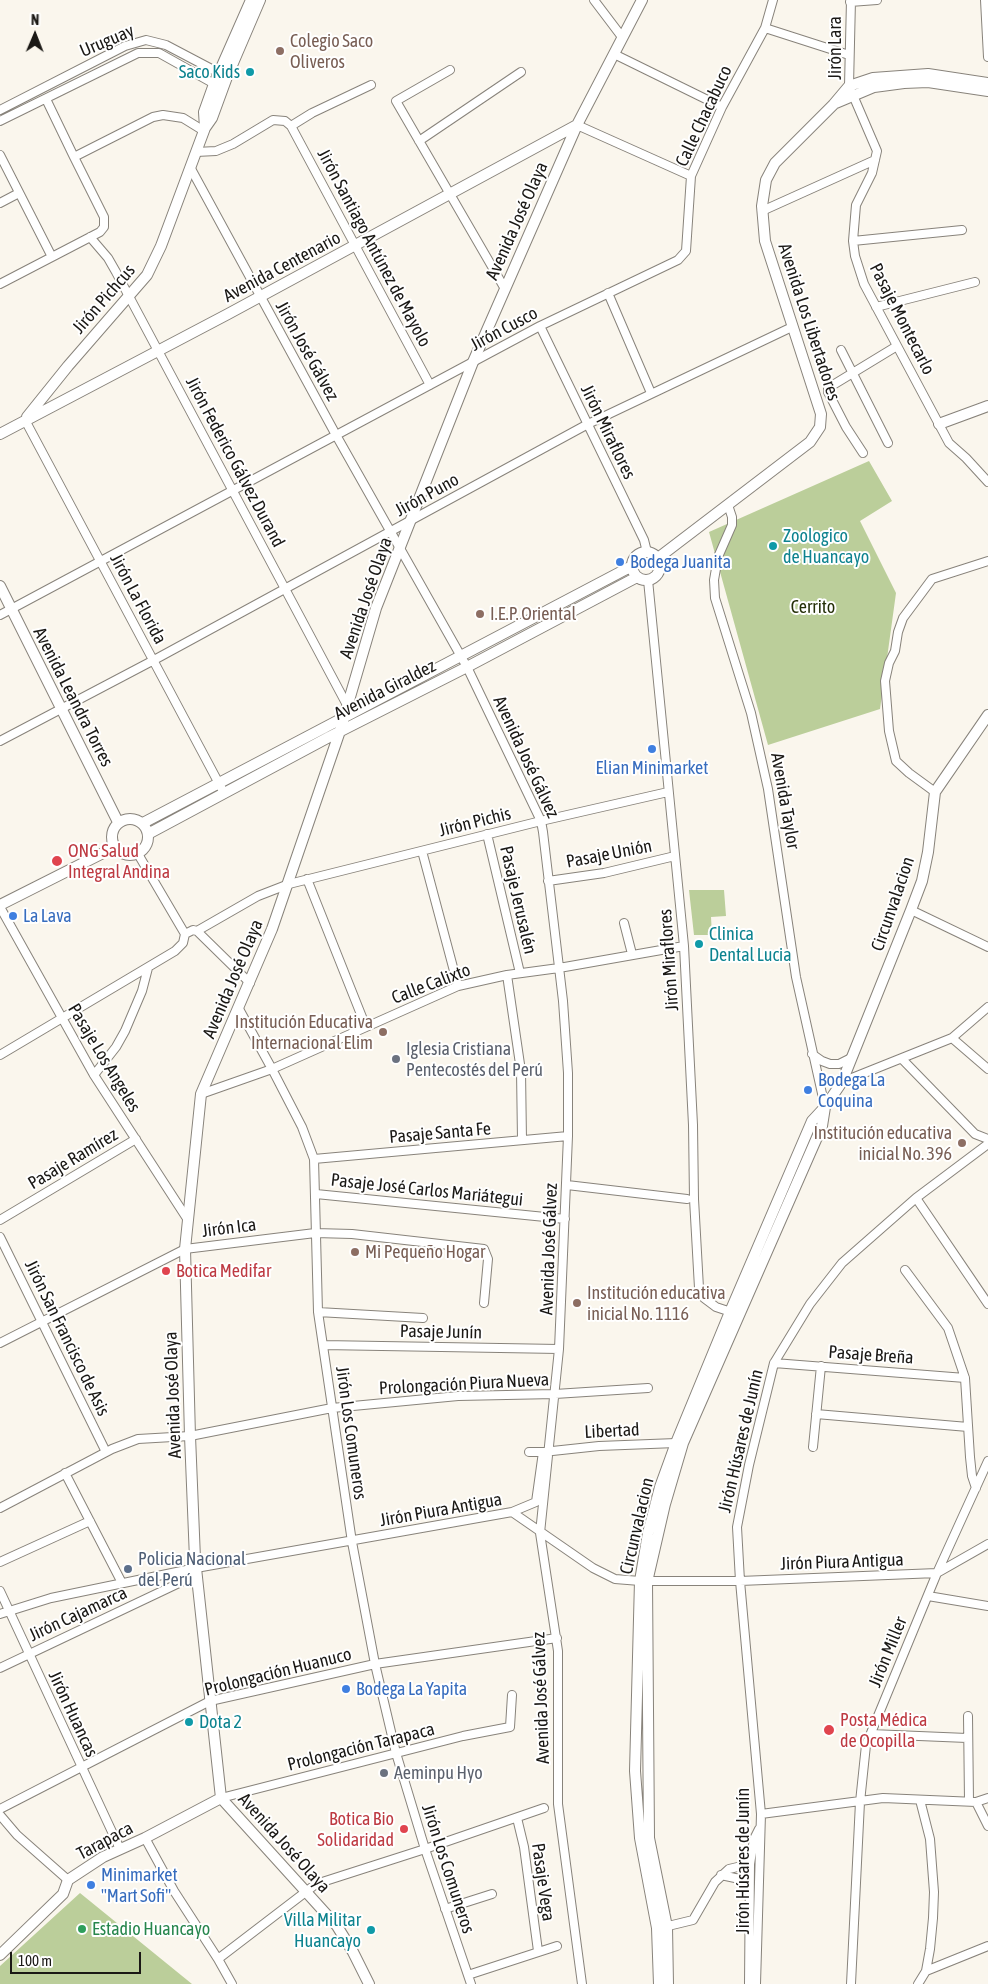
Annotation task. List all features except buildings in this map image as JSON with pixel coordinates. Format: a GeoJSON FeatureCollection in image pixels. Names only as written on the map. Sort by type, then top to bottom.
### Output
{"type":"FeatureCollection","features":[{"type":"Feature","properties":{"kind":"street"},"geometry":{"type":"LineString","coordinates":[[242,30],[251,0]]}},
{"type":"Feature","properties":{"kind":"street"},"geometry":{"type":"LineString","coordinates":[[242,30],[260,0]]}},
{"type":"Feature","properties":{"kind":"street"},"geometry":{"type":"LineString","coordinates":[[594,0],[622,37]]}},
{"type":"Feature","properties":{"kind":"street","name":"Avenida José Olaya"},"geometry":{"type":"LineString","coordinates":[[369,1984],[337,1926],[221,1798],[196,1571],[190,1436],[185,1249],[201,1094],[250,983],[289,884],[340,731],[376,608],[473,362],[577,125],[642,0]]}},
{"type":"Feature","properties":{"kind":"street","name":"Calle Chacabuco"},"geometry":{"type":"LineString","coordinates":[[686,251],[691,176],[722,107],[765,28],[773,0]]}},
{"type":"Feature","properties":{"kind":"street"},"geometry":{"type":"LineString","coordinates":[[851,1],[877,0]]}},
{"type":"Feature","properties":{"kind":"street"},"geometry":{"type":"LineString","coordinates":[[985,0],[988,57]]}},
{"type":"Feature","properties":{"kind":"street","name":"Jirón Lara"},"geometry":{"type":"LineString","coordinates":[[851,1],[849,55],[851,91]]}},
{"type":"Feature","properties":{"kind":"street"},"geometry":{"type":"LineString","coordinates":[[765,28],[849,55]]}},
{"type":"Feature","properties":{"kind":"street","name":"Jirón Pichcus"},"geometry":{"type":"LineString","coordinates":[[25,420],[68,366],[147,275],[161,246],[205,130],[212,118],[218,87],[242,30]]}},
{"type":"Feature","properties":{"kind":"street","name":"Uruguay"},"geometry":{"type":"LineString","coordinates":[[0,110],[125,46],[146,40],[166,45],[223,75]]}},
{"type":"Feature","properties":{"kind":"street","name":"Uruguay"},"geometry":{"type":"LineString","coordinates":[[0,121],[138,52],[159,53],[218,87]]}},
{"type":"Feature","properties":{"kind":"street"},"geometry":{"type":"LineString","coordinates":[[614,54],[722,107]]}},
{"type":"Feature","properties":{"kind":"street"},"geometry":{"type":"LineString","coordinates":[[450,70],[396,101],[505,290]]}},
{"type":"Feature","properties":{"kind":"street"},"geometry":{"type":"LineString","coordinates":[[419,141],[521,72]]}},
{"type":"Feature","properties":{"kind":"street","name":"Avenida Los Libertadores"},"geometry":{"type":"LineString","coordinates":[[658,558],[810,442],[820,427],[821,414],[765,241],[762,211],[766,180],[775,163],[833,105],[851,91],[873,78],[928,74],[988,83]]}},
{"type":"Feature","properties":{"kind":"street","name":"Avenida Los Libertadores"},"geometry":{"type":"LineString","coordinates":[[851,91],[928,82],[988,91]]}},
{"type":"Feature","properties":{"kind":"street"},"geometry":{"type":"LineString","coordinates":[[196,152],[216,150],[233,144],[273,120],[285,121],[291,126],[312,113],[371,85]]}},
{"type":"Feature","properties":{"kind":"street","name":"Pasaje Montecarlo"},"geometry":{"type":"LineString","coordinates":[[851,91],[877,151],[872,173],[856,206],[853,241],[855,256],[864,284],[949,443],[988,482]]}},
{"type":"Feature","properties":{"kind":"street"},"geometry":{"type":"LineString","coordinates":[[0,284],[100,232],[104,227],[104,217],[46,99]]}},
{"type":"Feature","properties":{"kind":"street"},"geometry":{"type":"LineString","coordinates":[[74,157],[153,117],[163,115],[183,118],[205,130]]}},
{"type":"Feature","properties":{"kind":"street"},"geometry":{"type":"LineString","coordinates":[[577,125],[691,176]]}},
{"type":"Feature","properties":{"kind":"street","name":"Avenida Centenario"},"geometry":{"type":"LineString","coordinates":[[0,434],[160,351],[577,125]]}},
{"type":"Feature","properties":{"kind":"street","name":"Jirón Santiago Antúnez de Mayolo"},"geometry":{"type":"LineString","coordinates":[[291,126],[430,385]]}},
{"type":"Feature","properties":{"kind":"street"},"geometry":{"type":"LineString","coordinates":[[0,155],[52,257]]}},
{"type":"Feature","properties":{"kind":"street"},"geometry":{"type":"LineString","coordinates":[[762,211],[875,160]]}},
{"type":"Feature","properties":{"kind":"street","name":"Jirón José Gálvez"},"geometry":{"type":"LineString","coordinates":[[190,167],[336,435],[400,548]]}},
{"type":"Feature","properties":{"kind":"street"},"geometry":{"type":"LineString","coordinates":[[0,203],[19,194]]}},
{"type":"Feature","properties":{"kind":"street"},"geometry":{"type":"LineString","coordinates":[[853,241],[962,230]]}},
{"type":"Feature","properties":{"kind":"street","name":"Jirón Federico Gálvez Durand"},"geometry":{"type":"LineString","coordinates":[[90,237],[108,258],[160,351],[347,705]]}},
{"type":"Feature","properties":{"kind":"street","name":"Jirón Cusco"},"geometry":{"type":"LineString","coordinates":[[0,615],[540,326],[678,260],[686,251]]}},
{"type":"Feature","properties":{"kind":"street"},"geometry":{"type":"LineString","coordinates":[[876,307],[975,282]]}},
{"type":"Feature","properties":{"kind":"street"},"geometry":{"type":"LineString","coordinates":[[608,293],[651,393]]}},
{"type":"Feature","properties":{"kind":"street","name":"Jirón Miraflores"},"geometry":{"type":"LineString","coordinates":[[540,326],[644,540],[647,552]]}},
{"type":"Feature","properties":{"kind":"street","name":"Jirón Puno"},"geometry":{"type":"LineString","coordinates":[[0,741],[286,589],[588,424],[792,327]]}},
{"type":"Feature","properties":{"kind":"street"},"geometry":{"type":"LineString","coordinates":[[863,453],[846,427],[828,392],[828,388],[897,346]]}},
{"type":"Feature","properties":{"kind":"street"},"geometry":{"type":"LineString","coordinates":[[841,350],[888,443]]}},
{"type":"Feature","properties":{"kind":"street"},"geometry":{"type":"LineString","coordinates":[[939,424],[988,406]]}},
{"type":"Feature","properties":{"kind":"street","name":"Jirón La Florida"},"geometry":{"type":"LineString","coordinates":[[25,420],[221,788]]}},
{"type":"Feature","properties":{"kind":"street","name":"Avenida Taylor"},"geometry":{"type":"LineString","coordinates":[[728,505],[732,517],[732,525],[718,556],[714,580],[715,598],[750,713],[768,789],[796,977],[825,1107]]}},
{"type":"Feature","properties":{"kind":"street","name":"Avenida José Gálvez"},"geometry":{"type":"LineString","coordinates":[[400,548],[460,658],[467,667],[541,821],[559,968],[568,1072],[568,1136],[560,1349],[546,1451],[540,1534],[556,1638],[559,1717],[558,1804],[582,1984]]}},
{"type":"Feature","properties":{"kind":"street"},"geometry":{"type":"LineString","coordinates":[[647,552],[658,558],[660,571],[656,576],[648,580],[637,577],[632,566],[636,556],[647,552]]}},
{"type":"Feature","properties":{"kind":"street"},"geometry":{"type":"LineString","coordinates":[[935,792],[896,761],[888,731],[885,680],[889,663],[895,652],[898,632],[903,618],[932,579],[988,561]]}},
{"type":"Feature","properties":{"kind":"street","name":"Avenida Giraldez"},"geometry":{"type":"LineString","coordinates":[[148,834],[221,788],[342,719],[632,566]]}},
{"type":"Feature","properties":{"kind":"street","name":"Avenida Giraldez"},"geometry":{"type":"LineString","coordinates":[[143,823],[340,731],[467,667],[637,577]]}},
{"type":"Feature","properties":{"kind":"street","name":"Jirón Miraflores"},"geometry":{"type":"LineString","coordinates":[[648,580],[684,946],[693,1125],[698,1288],[704,1298],[716,1307],[734,1313]]}},
{"type":"Feature","properties":{"kind":"street","name":"Avenida Leandra Torres"},"geometry":{"type":"LineString","coordinates":[[0,586],[118,822]]}},
{"type":"Feature","properties":{"kind":"street","name":"Circunvalacion"},"geometry":{"type":"LineString","coordinates":[[644,1581],[683,1443],[734,1313],[812,1120],[825,1107],[842,1082],[922,881],[928,852],[935,792],[988,714]]}},
{"type":"Feature","properties":{"kind":"street","name":"Jirón Pichis"},"geometry":{"type":"LineString","coordinates":[[186,934],[193,930],[197,931],[258,896],[289,884],[487,834],[668,792]]}},
{"type":"Feature","properties":{"kind":"street"},"geometry":{"type":"LineString","coordinates":[[132,818],[143,823],[148,834],[146,846],[138,854],[126,855],[112,849],[112,834],[118,822],[132,818]]}},
{"type":"Feature","properties":{"kind":"street","name":"Pasaje Jerusalén"},"geometry":{"type":"LineString","coordinates":[[487,834],[520,973]]}},
{"type":"Feature","properties":{"kind":"street"},"geometry":{"type":"LineString","coordinates":[[0,906],[112,849]]}},
{"type":"Feature","properties":{"kind":"street"},"geometry":{"type":"LineString","coordinates":[[422,851],[458,986]]}},
{"type":"Feature","properties":{"kind":"street"},"geometry":{"type":"LineString","coordinates":[[0,1055],[176,951],[183,943],[186,934],[138,854]]}},
{"type":"Feature","properties":{"kind":"street","name":"Pasaje Unión"},"geometry":{"type":"LineString","coordinates":[[548,881],[604,873],[675,856]]}},
{"type":"Feature","properties":{"kind":"street"},"geometry":{"type":"LineString","coordinates":[[307,879],[366,1026]]}},
{"type":"Feature","properties":{"kind":"street","name":"Pasaje Los Angeles"},"geometry":{"type":"LineString","coordinates":[[0,906],[94,1075],[188,1220]]}},
{"type":"Feature","properties":{"kind":"street"},"geometry":{"type":"LineString","coordinates":[[911,910],[988,948]]}},
{"type":"Feature","properties":{"kind":"street"},"geometry":{"type":"LineString","coordinates":[[624,923],[632,954]]}},
{"type":"Feature","properties":{"kind":"street"},"geometry":{"type":"LineString","coordinates":[[197,931],[250,983]]}},
{"type":"Feature","properties":{"kind":"street","name":"Calle Calixto"},"geometry":{"type":"LineString","coordinates":[[201,1094],[272,1068],[458,986],[507,975],[684,946]]}},
{"type":"Feature","properties":{"kind":"street"},"geometry":{"type":"LineString","coordinates":[[94,1075],[116,1047],[130,1022],[142,991],[148,968]]}},
{"type":"Feature","properties":{"kind":"street"},"geometry":{"type":"LineString","coordinates":[[507,975],[521,1071],[522,1140]]}},
{"type":"Feature","properties":{"kind":"street"},"geometry":{"type":"LineString","coordinates":[[842,1082],[952,1038],[988,1007]]}},
{"type":"Feature","properties":{"kind":"street","name":"Jirón Los Comuneros"},"geometry":{"type":"LineString","coordinates":[[239,1009],[302,1127],[314,1159],[318,1312],[352,1542],[375,1664],[396,1753],[425,1849],[471,1984]]}},
{"type":"Feature","properties":{"kind":"street"},"geometry":{"type":"LineString","coordinates":[[952,1038],[988,1069]]}},
{"type":"Feature","properties":{"kind":"street"},"geometry":{"type":"LineString","coordinates":[[812,1054],[830,1064],[838,1064],[851,1058]]}},
{"type":"Feature","properties":{"kind":"street"},"geometry":{"type":"LineString","coordinates":[[902,1059],[975,1134],[988,1139]]}},
{"type":"Feature","properties":{"kind":"street","name":"Pasaje Santa Fe"},"geometry":{"type":"LineString","coordinates":[[314,1159],[568,1136]]}},
{"type":"Feature","properties":{"kind":"street","name":"Pasaje Ramírez"},"geometry":{"type":"LineString","coordinates":[[0,1220],[136,1139]]}},
{"type":"Feature","properties":{"kind":"street","name":"Jirón Húsares de Junín"},"geometry":{"type":"LineString","coordinates":[[756,1984],[761,1814],[740,1581],[738,1527],[749,1465],[774,1363],[810,1304],[842,1263],[916,1198],[988,1144]]}},
{"type":"Feature","properties":{"kind":"street"},"geometry":{"type":"LineString","coordinates":[[567,1185],[687,1199]]}},
{"type":"Feature","properties":{"kind":"street","name":"Pasaje José Carlos Mariátegui"},"geometry":{"type":"LineString","coordinates":[[316,1194],[565,1219]]}},
{"type":"Feature","properties":{"kind":"street"},"geometry":{"type":"LineString","coordinates":[[916,1198],[988,1304]]}},
{"type":"Feature","properties":{"kind":"street","name":"Jirón Ica"},"geometry":{"type":"LineString","coordinates":[[0,1343],[185,1249],[315,1233],[352,1234],[484,1249],[488,1259],[484,1303]]}},
{"type":"Feature","properties":{"kind":"street","name":"Jirón San Francisco de Asis"},"geometry":{"type":"LineString","coordinates":[[0,1237],[106,1452]]}},
{"type":"Feature","properties":{"kind":"street"},"geometry":{"type":"LineString","coordinates":[[905,1270],[948,1328],[965,1378],[972,1476],[976,1488]]}},
{"type":"Feature","properties":{"kind":"street"},"geometry":{"type":"LineString","coordinates":[[318,1312],[422,1318]]}},
{"type":"Feature","properties":{"kind":"street","name":"Circunvalacion"},"geometry":{"type":"LineString","coordinates":[[668,1984],[662,1927],[640,1838],[635,1771],[648,1533],[660,1488],[676,1443],[734,1313]]}},
{"type":"Feature","properties":{"kind":"street","name":"Pasaje Junín"},"geometry":{"type":"LineString","coordinates":[[323,1345],[560,1349]]}},
{"type":"Feature","properties":{"kind":"street","name":"Pasaje Breña"},"geometry":{"type":"LineString","coordinates":[[774,1363],[965,1378]]}},
{"type":"Feature","properties":{"kind":"street"},"geometry":{"type":"LineString","coordinates":[[813,1447],[821,1366]]}},
{"type":"Feature","properties":{"kind":"street","name":"Prolongación Piura Nueva"},"geometry":{"type":"LineString","coordinates":[[0,1508],[106,1452],[138,1439],[190,1436],[332,1408],[458,1396],[555,1394],[648,1388]]}},
{"type":"Feature","properties":{"kind":"street"},"geometry":{"type":"LineString","coordinates":[[816,1414],[968,1427]]}},
{"type":"Feature","properties":{"kind":"street","name":"Libertad"},"geometry":{"type":"LineString","coordinates":[[530,1452],[598,1446],[676,1443]]}},
{"type":"Feature","properties":{"kind":"street"},"geometry":{"type":"LineString","coordinates":[[512,1512],[536,1502],[546,1451]]}},
{"type":"Feature","properties":{"kind":"street","name":"Jirón Miller"},"geometry":{"type":"LineString","coordinates":[[851,1984],[860,1802],[866,1745],[937,1573],[988,1461]]}},
{"type":"Feature","properties":{"kind":"street"},"geometry":{"type":"LineString","coordinates":[[65,1473],[122,1583]]}},
{"type":"Feature","properties":{"kind":"street","name":"Jirón Piura Antigua"},"geometry":{"type":"LineString","coordinates":[[0,1614],[51,1598],[122,1583],[512,1512],[540,1534],[593,1568],[615,1579],[644,1581],[740,1581],[937,1573],[988,1544]]}},
{"type":"Feature","properties":{"kind":"street"},"geometry":{"type":"LineString","coordinates":[[0,1562],[90,1521]]}},
{"type":"Feature","properties":{"kind":"street","name":"Jirón Cajamarca"},"geometry":{"type":"LineString","coordinates":[[0,1668],[196,1571]]}},
{"type":"Feature","properties":{"kind":"street","name":"Jirón Huancas"},"geometry":{"type":"LineString","coordinates":[[0,1591],[120,1849]]}},
{"type":"Feature","properties":{"kind":"street"},"geometry":{"type":"LineString","coordinates":[[928,1596],[988,1606]]}},
{"type":"Feature","properties":{"kind":"street","name":"Prolongación Huanuco"},"geometry":{"type":"LineString","coordinates":[[0,1809],[210,1701],[375,1664],[556,1638]]}},
{"type":"Feature","properties":{"kind":"street","name":"Prolongación Tarapaca"},"geometry":{"type":"LineString","coordinates":[[221,1798],[510,1726],[512,1695]]}},
{"type":"Feature","properties":{"kind":"street"},"geometry":{"type":"LineString","coordinates":[[968,1716],[967,1738],[972,1801],[988,1826]]}},
{"type":"Feature","properties":{"kind":"street"},"geometry":{"type":"LineString","coordinates":[[871,1734],[967,1738]]}},
{"type":"Feature","properties":{"kind":"street","name":"Tarapaca"},"geometry":{"type":"LineString","coordinates":[[0,1955],[63,1894],[68,1880],[103,1857],[145,1838],[221,1798]]}},
{"type":"Feature","properties":{"kind":"street"},"geometry":{"type":"LineString","coordinates":[[761,1814],[883,1798],[972,1801],[988,1798]]}},
{"type":"Feature","properties":{"kind":"street"},"geometry":{"type":"LineString","coordinates":[[918,1984],[926,1971],[934,1918],[930,1839],[920,1800]]}},
{"type":"Feature","properties":{"kind":"street"},"geometry":{"type":"LineString","coordinates":[[218,1958],[322,1881],[425,1849],[544,1808]]}},
{"type":"Feature","properties":{"kind":"street"},"geometry":{"type":"LineString","coordinates":[[0,1815],[16,1835],[68,1880]]}},
{"type":"Feature","properties":{"kind":"street","name":"Pasaje Vega"},"geometry":{"type":"LineString","coordinates":[[517,1818],[524,1847],[538,1952]]}},
{"type":"Feature","properties":{"kind":"street","name":"Jirón Húsares de Junín"},"geometry":{"type":"LineString","coordinates":[[749,1984],[750,1864],[754,1839],[760,1827]]}},
{"type":"Feature","properties":{"kind":"street"},"geometry":{"type":"LineString","coordinates":[[145,1838],[174,1891],[218,1958],[232,1984]]}},
{"type":"Feature","properties":{"kind":"street"},"geometry":{"type":"LineString","coordinates":[[662,1927],[693,1920],[715,1882],[721,1876],[729,1869],[750,1864]]}},
{"type":"Feature","properties":{"kind":"street"},"geometry":{"type":"LineString","coordinates":[[721,1876],[749,1881]]}},
{"type":"Feature","properties":{"kind":"street"},"geometry":{"type":"LineString","coordinates":[[445,1909],[492,1894]]}},
{"type":"Feature","properties":{"kind":"street","name":"Circunvalacion"},"geometry":{"type":"LineString","coordinates":[[659,1984],[662,1927]]}},
{"type":"Feature","properties":{"kind":"street"},"geometry":{"type":"LineString","coordinates":[[468,1975],[557,1946]]}},
{"type":"Feature","properties":{"kind":"street"},"geometry":{"type":"LineString","coordinates":[[926,1971],[988,1946]]}},
{"type":"Feature","properties":{"kind":"green space","name":"Cerrito"},"geometry":{"type":"Polygon","coordinates":[[[869,461],[892,501],[860,521],[896,593],[880,709],[768,745],[709,532],[869,461]]]}},
{"type":"Feature","properties":{"kind":"green space"},"geometry":{"type":"Polygon","coordinates":[[[689,890],[724,890],[726,916],[711,917],[712,935],[694,935],[689,890]]]}},
{"type":"Feature","properties":{"kind":"green space","name":"Estadio Huancayo"},"geometry":{"type":"Polygon","coordinates":[[[80,1893],[192,1984],[0,1984],[0,1966],[80,1893]]]}},
{"type":"Feature","properties":{"kind":"place","name":"Colegio Saco Oliveros"},"geometry":{"type":"Point","coordinates":[280,51]}},
{"type":"Feature","properties":{"kind":"place","name":"Saco Kids"},"geometry":{"type":"Point","coordinates":[250,72]}},
{"type":"Feature","properties":{"kind":"place","name":"Zoologico de Huancayo"},"geometry":{"type":"Point","coordinates":[773,546]}},
{"type":"Feature","properties":{"kind":"place","name":"Bodega Juanita"},"geometry":{"type":"Point","coordinates":[620,562]}},
{"type":"Feature","properties":{"kind":"place","name":"I.E.P. Oriental"},"geometry":{"type":"Point","coordinates":[480,614]}},
{"type":"Feature","properties":{"kind":"place","name":"Elian Minimarket"},"geometry":{"type":"Point","coordinates":[652,749]}},
{"type":"Feature","properties":{"kind":"place","name":"ONG Salud Integral Andina"},"geometry":{"type":"Point","coordinates":[57,861]}},
{"type":"Feature","properties":{"kind":"place","name":"La Lava"},"geometry":{"type":"Point","coordinates":[13,916]}},
{"type":"Feature","properties":{"kind":"place","name":"Clinica Dental Lucia"},"geometry":{"type":"Point","coordinates":[699,944]}},
{"type":"Feature","properties":{"kind":"place","name":"Institución Educativa Internacional Elim"},"geometry":{"type":"Point","coordinates":[383,1032]}},
{"type":"Feature","properties":{"kind":"place","name":"Iglesia Cristiana Pentecostés del Perú"},"geometry":{"type":"Point","coordinates":[396,1059]}},
{"type":"Feature","properties":{"kind":"place","name":"Bodega La Coquina"},"geometry":{"type":"Point","coordinates":[808,1090]}},
{"type":"Feature","properties":{"kind":"place","name":"Institución educativa inicial No. 396"},"geometry":{"type":"Point","coordinates":[962,1143]}},
{"type":"Feature","properties":{"kind":"place","name":"Mi Pequeño Hogar"},"geometry":{"type":"Point","coordinates":[355,1252]}},
{"type":"Feature","properties":{"kind":"place","name":"Botica Medifar"},"geometry":{"type":"Point","coordinates":[166,1271]}},
{"type":"Feature","properties":{"kind":"place","name":"Institución educativa inicial No. 1116"},"geometry":{"type":"Point","coordinates":[577,1303]}},
{"type":"Feature","properties":{"kind":"place","name":"Policia Nacional del Perú"},"geometry":{"type":"Point","coordinates":[128,1569]}},
{"type":"Feature","properties":{"kind":"place","name":"Bodega La Yapita"},"geometry":{"type":"Point","coordinates":[346,1689]}},
{"type":"Feature","properties":{"kind":"place","name":"Dota 2"},"geometry":{"type":"Point","coordinates":[189,1722]}},
{"type":"Feature","properties":{"kind":"place","name":"Posta Médica de Ocopilla"},"geometry":{"type":"Point","coordinates":[829,1730]}},
{"type":"Feature","properties":{"kind":"place","name":"Aeminpu Hyo"},"geometry":{"type":"Point","coordinates":[384,1773]}},
{"type":"Feature","properties":{"kind":"place","name":"Botica Bio Solidaridad"},"geometry":{"type":"Point","coordinates":[404,1829]}},
{"type":"Feature","properties":{"kind":"place","name":"Minimarket \"Mart Sofi\""},"geometry":{"type":"Point","coordinates":[91,1885]}},
{"type":"Feature","properties":{"kind":"place","name":"Estadio Huancayo"},"geometry":{"type":"Point","coordinates":[82,1929]}},
{"type":"Feature","properties":{"kind":"place","name":"Villa Militar Huancayo"},"geometry":{"type":"Point","coordinates":[371,1930]}}]}
